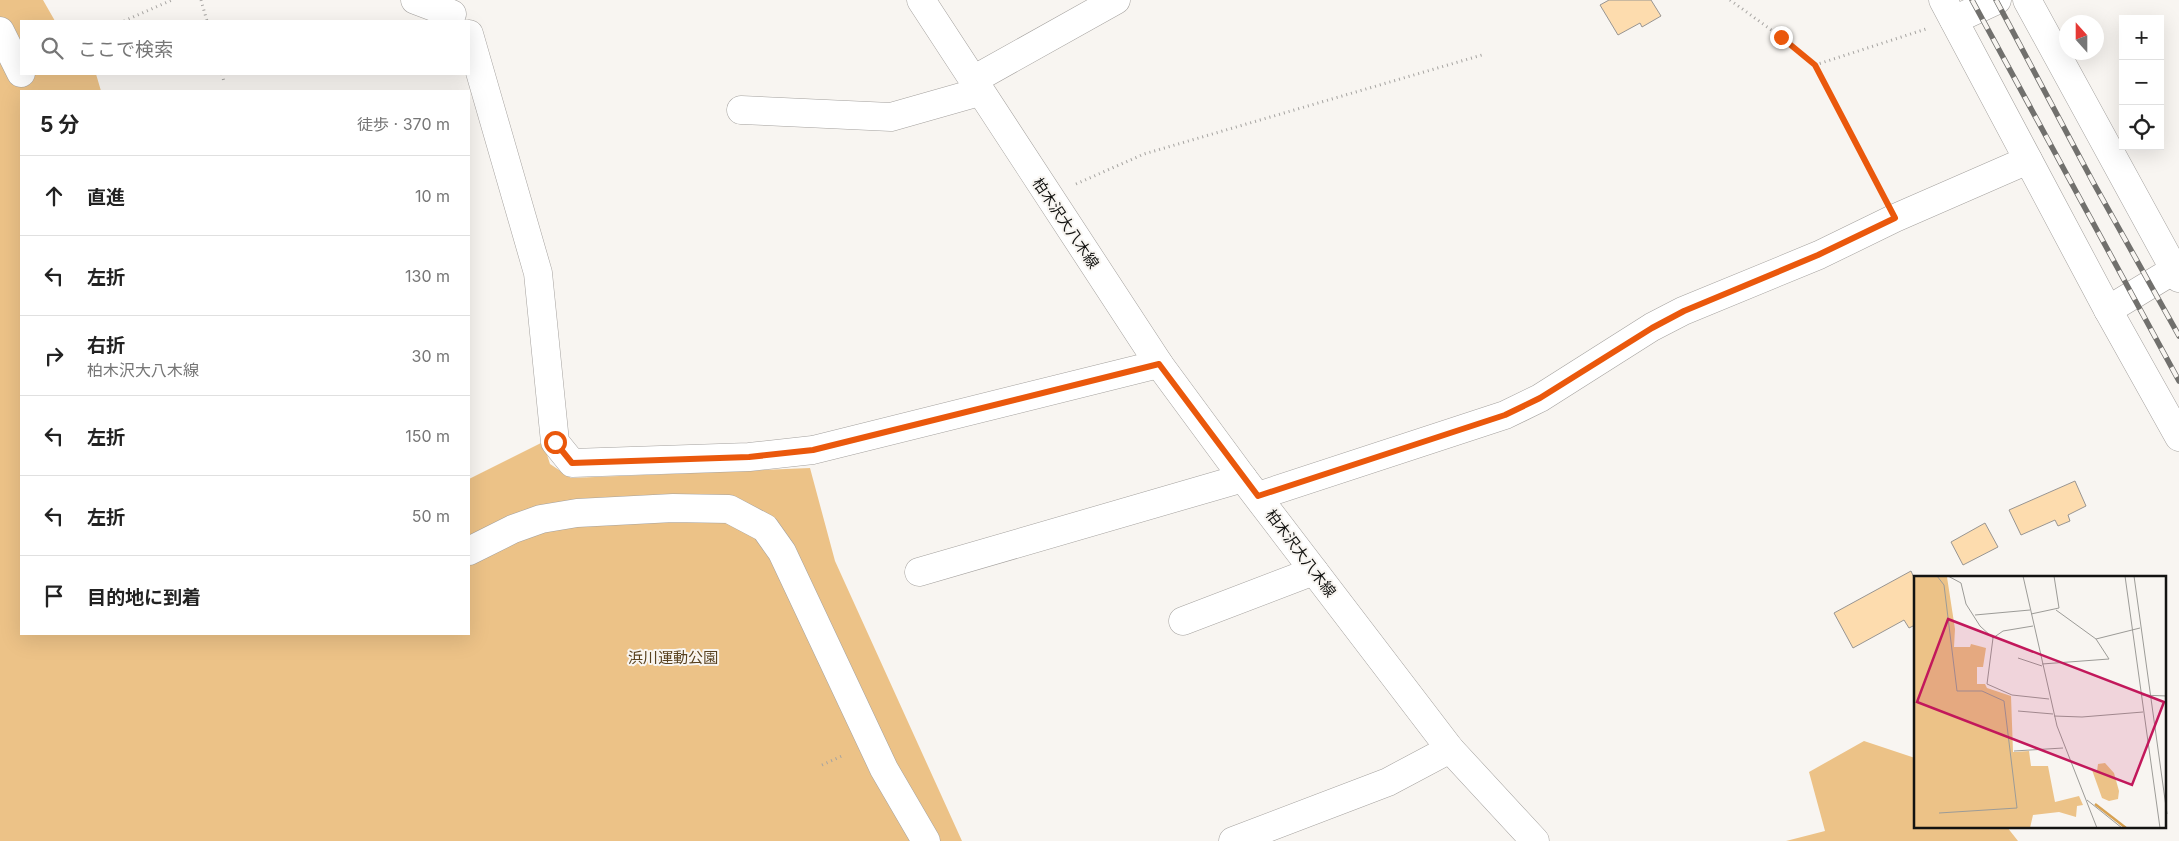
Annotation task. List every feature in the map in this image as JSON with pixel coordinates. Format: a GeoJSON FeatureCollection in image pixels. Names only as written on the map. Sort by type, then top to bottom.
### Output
{"type":"FeatureCollection","features":[{"type":"Feature","properties":{"kind":"street"},"geometry":{"type":"LineString","coordinates":[[415,0],[460,17]]}},
{"type":"Feature","properties":{"kind":"street","name":"柏木沢大八木線"},"geometry":{"type":"LineString","coordinates":[[921,0],[1159,364],[1450,749],[1535,841]]}},
{"type":"Feature","properties":{"kind":"street"},"geometry":{"type":"LineString","coordinates":[[741,110],[891,117],[976,86],[1116,0]]}},
{"type":"Feature","properties":{"kind":"street"},"geometry":{"type":"LineString","coordinates":[[1997,0],[1948,10],[2108,310],[2179,437]]}},
{"type":"Feature","properties":{"kind":"street"},"geometry":{"type":"LineString","coordinates":[[2027,0],[2177,274],[2108,310]]}},
{"type":"Feature","properties":{"kind":"street"},"geometry":{"type":"LineString","coordinates":[[0,31],[20,71]]}},
{"type":"Feature","properties":{"kind":"street"},"geometry":{"type":"LineString","coordinates":[[470,50],[538,273],[555,442],[572,463],[749,457],[813,450],[1159,364]]}},
{"type":"Feature","properties":{"kind":"street"},"geometry":{"type":"LineString","coordinates":[[22,75],[30,90]]}},
{"type":"Feature","properties":{"kind":"street"},"geometry":{"type":"LineString","coordinates":[[919,572],[1251,487],[1505,415],[1540,398],[1652,328],[1684,311],[1818,255],[1895,218],[2028,160]]}},
{"type":"Feature","properties":{"kind":"street"},"geometry":{"type":"LineString","coordinates":[[470,551],[514,529],[541,519],[577,513],[672,508],[729,509],[765,528],[782,552],[884,769],[926,841]]}},
{"type":"Feature","properties":{"kind":"street"},"geometry":{"type":"LineString","coordinates":[[1183,621],[1314,571]]}},
{"type":"Feature","properties":{"kind":"street"},"geometry":{"type":"LineString","coordinates":[[1233,841],[1388,782],[1450,749]]}},
{"type":"Feature","properties":{"kind":"path"},"geometry":{"type":"LineString","coordinates":[[126,20],[172,0]]}},
{"type":"Feature","properties":{"kind":"path"},"geometry":{"type":"LineString","coordinates":[[201,0],[207,20]]}},
{"type":"Feature","properties":{"kind":"path"},"geometry":{"type":"LineString","coordinates":[[1730,0],[1781,37],[1815,65],[1895,218]]}},
{"type":"Feature","properties":{"kind":"path"},"geometry":{"type":"LineString","coordinates":[[1815,65],[1948,10]]}},
{"type":"Feature","properties":{"kind":"path"},"geometry":{"type":"LineString","coordinates":[[1049,198],[1144,154],[1482,55]]}},
{"type":"Feature","properties":{"kind":"path"},"geometry":{"type":"LineString","coordinates":[[222,75],[224,82]]}},
{"type":"Feature","properties":{"kind":"green space","name":"浜川運動公園"},"geometry":{"type":"Polygon","coordinates":[[[0,0],[43,0],[54,20],[20,20],[20,75],[96,75],[101,90],[20,90],[20,635],[470,635],[470,478],[543,442],[550,464],[571,478],[810,468],[835,561],[962,841],[0,841],[0,0]]]}},
{"type":"Feature","properties":{"kind":"green space"},"geometry":{"type":"Polygon","coordinates":[[[1864,741],[1914,758],[1914,828],[2008,828],[2018,841],[1786,841],[1825,831],[1809,772],[1864,741]]]}},
{"type":"Feature","properties":{"kind":"building"},"geometry":{"type":"Polygon","coordinates":[[[1609,0],[1651,0],[1661,16],[1642,27],[1640,23],[1618,35],[1600,5],[1609,0]]]}},
{"type":"Feature","properties":{"kind":"building"},"geometry":{"type":"Polygon","coordinates":[[[2075,481],[2086,506],[2068,515],[2070,521],[2058,526],[2055,520],[2021,535],[2009,510],[2075,481]]]}},
{"type":"Feature","properties":{"kind":"building"},"geometry":{"type":"Polygon","coordinates":[[[1985,523],[1998,547],[1963,565],[1951,542],[1985,523]]]}},
{"type":"Feature","properties":{"kind":"building"},"geometry":{"type":"Polygon","coordinates":[[[1911,571],[1914,578],[1914,626],[1909,628],[1904,620],[1853,648],[1834,613],[1911,571]]]}},
{"type":"Feature","properties":{"kind":"railway"},"geometry":{"type":"LineString","coordinates":[[1972,0],[2179,381]]}},
{"type":"Feature","properties":{"kind":"railway"},"geometry":{"type":"LineString","coordinates":[[1996,0],[2093,182],[2179,336]]}},
{"type":"Feature","properties":{"kind":"route"},"geometry":{"type":"LineString","coordinates":[[555,442],[572,463],[749,457],[813,450],[1159,364],[1258,496],[1505,415],[1540,398],[1652,328],[1684,311],[1818,255],[1895,218],[1815,65],[1781,37]]}}]}
